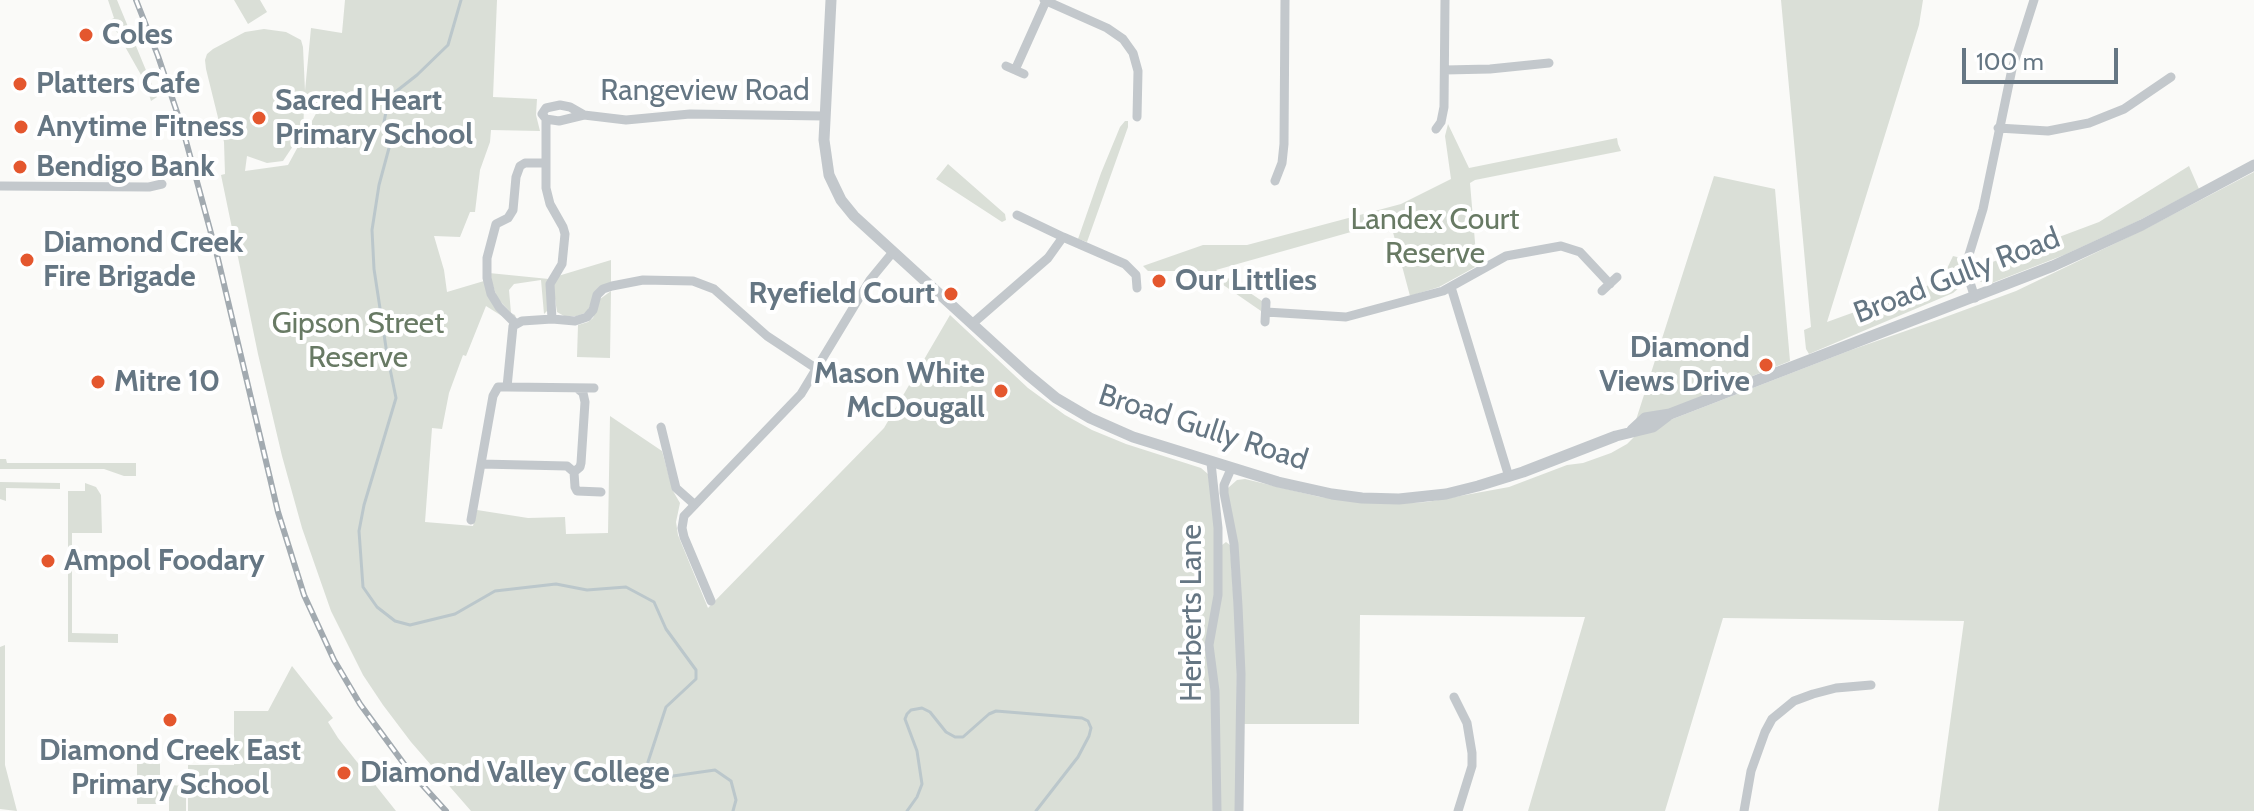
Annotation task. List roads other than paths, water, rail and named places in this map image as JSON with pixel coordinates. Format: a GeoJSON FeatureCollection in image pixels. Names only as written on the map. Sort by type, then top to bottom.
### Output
{"type":"FeatureCollection","features":[{"type":"Feature","properties":{"kind":"street","name":"Broad Gully Road"},"geometry":{"type":"LineString","coordinates":[[831,0],[824,116],[825,159],[835,190],[854,216],[1040,386],[1073,409],[1133,437],[1211,463],[1332,494],[1380,499],[1446,494],[1509,477],[1632,431],[1653,427],[1670,414],[2053,266],[2114,239],[2254,165]]}},
{"type":"Feature","properties":{"kind":"street"},"geometry":{"type":"LineString","coordinates":[[1015,70],[1045,0],[1107,28],[1123,39],[1133,53],[1138,71],[1137,117]]}},
{"type":"Feature","properties":{"kind":"street"},"geometry":{"type":"LineString","coordinates":[[1275,181],[1282,163],[1284,144],[1285,0]]}},
{"type":"Feature","properties":{"kind":"street"},"geometry":{"type":"LineString","coordinates":[[1436,129],[1443,115],[1445,0]]}},
{"type":"Feature","properties":{"kind":"street"},"geometry":{"type":"LineString","coordinates":[[1975,298],[1966,264],[1983,209],[2012,69],[2034,0]]}},
{"type":"Feature","properties":{"kind":"street"},"geometry":{"type":"LineString","coordinates":[[1445,70],[1549,63]]}},
{"type":"Feature","properties":{"kind":"street"},"geometry":{"type":"LineString","coordinates":[[1998,128],[2048,131],[2089,123],[2124,109],[2171,77]]}},
{"type":"Feature","properties":{"kind":"street","name":"Rangeview Road"},"geometry":{"type":"LineString","coordinates":[[584,115],[570,107],[555,105],[542,112],[546,119],[566,120],[584,115],[626,120],[690,114],[824,116]]}},
{"type":"Feature","properties":{"kind":"street"},"geometry":{"type":"LineString","coordinates":[[546,119],[544,163],[547,195],[565,234],[562,264],[550,284],[552,319]]}},
{"type":"Feature","properties":{"kind":"street"},"geometry":{"type":"LineString","coordinates":[[515,323],[491,294],[487,258],[496,224],[510,216],[513,210],[519,169],[525,163],[544,163]]}},
{"type":"Feature","properties":{"kind":"street"},"geometry":{"type":"LineString","coordinates":[[0,186],[149,187],[162,184]]}},
{"type":"Feature","properties":{"kind":"street"},"geometry":{"type":"LineString","coordinates":[[1017,215],[1131,268],[1136,275],[1137,288]]}},
{"type":"Feature","properties":{"kind":"street"},"geometry":{"type":"LineString","coordinates":[[972,324],[1048,258],[1063,237]]}},
{"type":"Feature","properties":{"kind":"street"},"geometry":{"type":"LineString","coordinates":[[1266,312],[1346,317],[1451,287],[1499,259],[1561,246],[1580,252],[1609,284]]}},
{"type":"Feature","properties":{"kind":"street"},"geometry":{"type":"LineString","coordinates":[[711,601],[682,528],[684,516],[794,402],[870,280],[893,252]]}},
{"type":"Feature","properties":{"kind":"street"},"geometry":{"type":"LineString","coordinates":[[515,323],[585,319],[591,313],[599,292],[612,286],[643,280],[693,281],[714,289],[767,336],[817,369]]}},
{"type":"Feature","properties":{"kind":"street"},"geometry":{"type":"LineString","coordinates":[[1451,287],[1509,477]]}},
{"type":"Feature","properties":{"kind":"street"},"geometry":{"type":"LineString","coordinates":[[507,387],[511,335],[515,323]]}},
{"type":"Feature","properties":{"kind":"street"},"geometry":{"type":"LineString","coordinates":[[471,520],[493,396],[498,387],[594,388]]}},
{"type":"Feature","properties":{"kind":"street"},"geometry":{"type":"LineString","coordinates":[[574,472],[581,463],[585,402],[583,393],[577,388]]}},
{"type":"Feature","properties":{"kind":"street"},"geometry":{"type":"LineString","coordinates":[[661,427],[676,487],[694,504]]}},
{"type":"Feature","properties":{"kind":"street","name":"Herberts Lane"},"geometry":{"type":"LineString","coordinates":[[1211,463],[1218,544],[1218,595],[1209,645],[1215,691],[1217,811]]}},
{"type":"Feature","properties":{"kind":"street"},"geometry":{"type":"LineString","coordinates":[[481,464],[563,465],[574,472],[577,491],[601,492]]}},
{"type":"Feature","properties":{"kind":"street","name":"Herberts Lane"},"geometry":{"type":"LineString","coordinates":[[1231,469],[1224,493],[1234,544],[1240,644],[1239,811]]}},
{"type":"Feature","properties":{"kind":"street"},"geometry":{"type":"LineString","coordinates":[[1218,544],[1227,539],[1234,544]]}},
{"type":"Feature","properties":{"kind":"street"},"geometry":{"type":"LineString","coordinates":[[1744,811],[1751,771],[1772,719],[1794,701],[1813,694],[1836,688],[1871,685]]}},
{"type":"Feature","properties":{"kind":"street"},"geometry":{"type":"LineString","coordinates":[[1454,697],[1467,723],[1472,753],[1472,766],[1458,811]]}},
{"type":"Feature","properties":{"kind":"waterway"},"geometry":{"type":"LineString","coordinates":[[461,0],[448,45],[389,97],[384,122],[389,148],[372,230],[374,269],[396,398],[359,531],[363,587],[377,607],[395,621],[410,625],[455,614],[495,591],[556,584],[587,590],[626,587],[654,602],[666,629],[696,670],[696,679],[666,707],[648,762],[650,775],[659,778],[715,770],[731,781],[736,800],[733,811]]}},
{"type":"Feature","properties":{"kind":"waterway"},"geometry":{"type":"LineString","coordinates":[[907,811],[922,784],[917,751],[905,719],[911,710],[922,708],[930,712],[946,732],[955,737],[963,737],[996,711],[1088,721],[1091,728],[1089,736],[1078,757],[1036,811]]}},
{"type":"Feature","properties":{"kind":"railway"},"geometry":{"type":"LineString","coordinates":[[136,0],[183,130],[218,259],[278,512],[304,595],[334,660],[360,704],[407,768],[446,811]]}},
{"type":"Feature","properties":{"kind":"place","name":"Coles"},"geometry":{"type":"Point","coordinates":[86,35]}},
{"type":"Feature","properties":{"kind":"place","name":"Platters Cafe"},"geometry":{"type":"Point","coordinates":[20,84]}},
{"type":"Feature","properties":{"kind":"place","name":"Sacred Heart Primary School"},"geometry":{"type":"Point","coordinates":[259,118]}},
{"type":"Feature","properties":{"kind":"place","name":"Anytime Fitness"},"geometry":{"type":"Point","coordinates":[21,127]}},
{"type":"Feature","properties":{"kind":"place","name":"Bendigo Bank"},"geometry":{"type":"Point","coordinates":[20,167]}},
{"type":"Feature","properties":{"kind":"place","name":"Diamond Creek Fire Brigade"},"geometry":{"type":"Point","coordinates":[27,260]}},
{"type":"Feature","properties":{"kind":"place","name":"Our Littlies"},"geometry":{"type":"Point","coordinates":[1159,281]}},
{"type":"Feature","properties":{"kind":"place","name":"Ryefield Court"},"geometry":{"type":"Point","coordinates":[951,294]}},
{"type":"Feature","properties":{"kind":"place","name":"Diamond Views Drive"},"geometry":{"type":"Point","coordinates":[1766,365]}},
{"type":"Feature","properties":{"kind":"place","name":"Mitre 10"},"geometry":{"type":"Point","coordinates":[98,382]}},
{"type":"Feature","properties":{"kind":"place","name":"Mason White McDougall"},"geometry":{"type":"Point","coordinates":[1001,391]}},
{"type":"Feature","properties":{"kind":"place","name":"Ampol Foodary"},"geometry":{"type":"Point","coordinates":[48,561]}},
{"type":"Feature","properties":{"kind":"place","name":"Diamond Creek East Primary School"},"geometry":{"type":"Point","coordinates":[170,720]}},
{"type":"Feature","properties":{"kind":"place","name":"Diamond Valley College"},"geometry":{"type":"Point","coordinates":[344,773]}},
{"type":"Feature","properties":{"kind":"park label","name":"Landex Court Reserve"},"geometry":{"type":"Point","coordinates":[1435,237]}},
{"type":"Feature","properties":{"kind":"park label","name":"Gipson Street Reserve"},"geometry":{"type":"Point","coordinates":[358,341]}}]}
